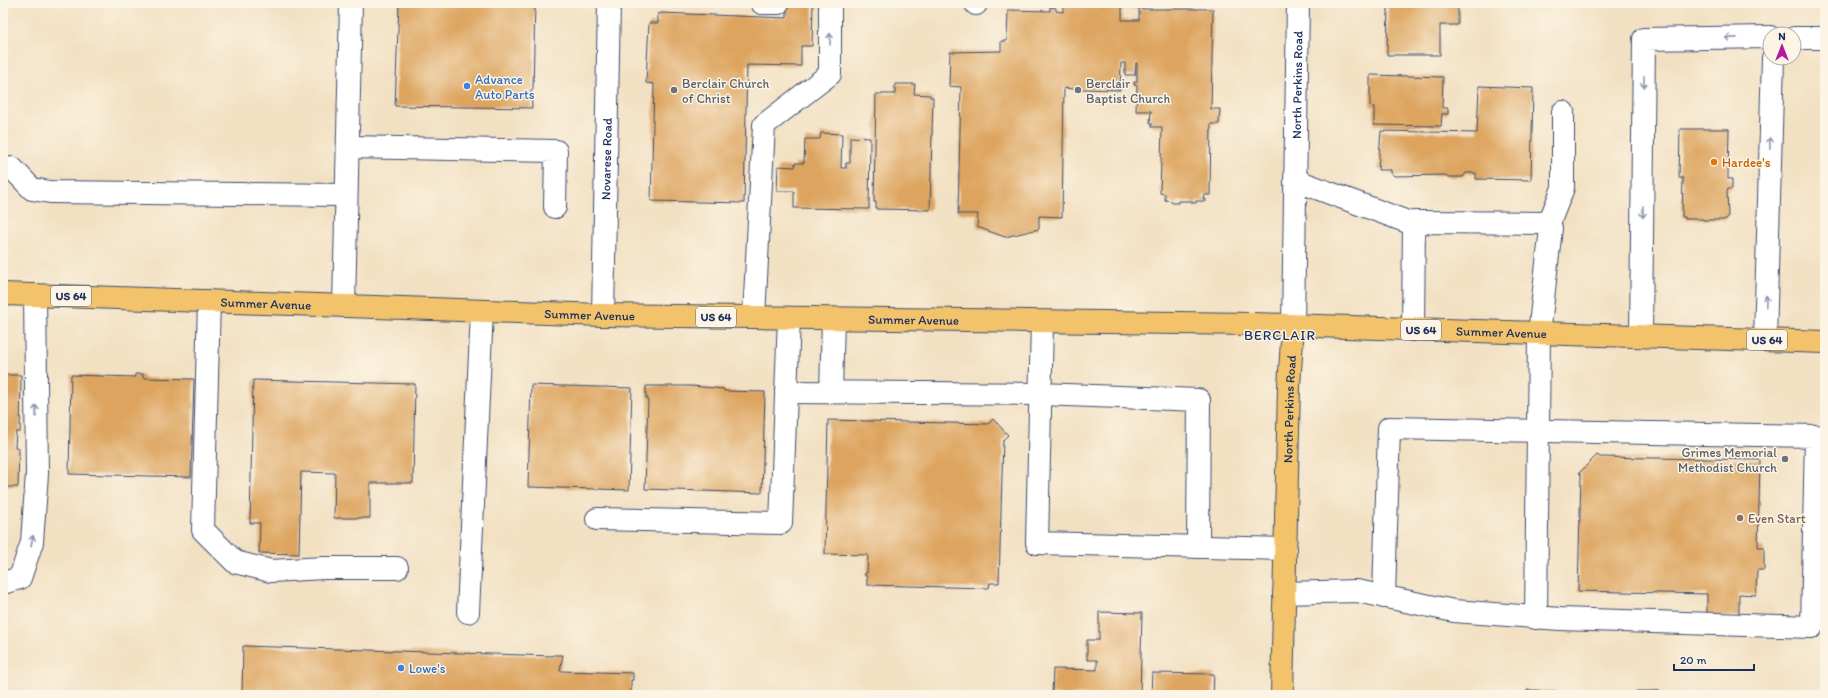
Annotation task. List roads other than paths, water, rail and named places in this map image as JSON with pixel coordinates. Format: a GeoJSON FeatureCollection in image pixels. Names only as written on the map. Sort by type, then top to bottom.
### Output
{"type":"FeatureCollection","features":[{"type":"Feature","properties":{"kind":"main road","name":"Summer Avenue"},"geometry":{"type":"LineString","coordinates":[[3,294],[603,315],[1292,326],[1825,342]]}},
{"type":"Feature","properties":{"kind":"main road","name":"North Perkins Road"},"geometry":{"type":"LineString","coordinates":[[1282,695],[1289,386],[1292,326]]}},
{"type":"Feature","properties":{"kind":"street"},"geometry":{"type":"LineString","coordinates":[[344,306],[351,3]]}},
{"type":"Feature","properties":{"kind":"street","name":"Novarese Road"},"geometry":{"type":"LineString","coordinates":[[603,315],[609,3]]}},
{"type":"Feature","properties":{"kind":"street"},"geometry":{"type":"LineString","coordinates":[[754,317],[764,125],[830,74],[830,3]]}},
{"type":"Feature","properties":{"kind":"street","name":"North Perkins Road"},"geometry":{"type":"LineString","coordinates":[[1292,326],[1298,3]]}},
{"type":"Feature","properties":{"kind":"street"},"geometry":{"type":"LineString","coordinates":[[1642,336],[1644,39],[1762,37]]}},
{"type":"Feature","properties":{"kind":"street"},"geometry":{"type":"LineString","coordinates":[[1802,38],[1825,38]]}},
{"type":"Feature","properties":{"kind":"street"},"geometry":{"type":"LineString","coordinates":[[1765,340],[1773,66]]}},
{"type":"Feature","properties":{"kind":"street"},"geometry":{"type":"LineString","coordinates":[[1536,618],[1538,334],[1551,228],[1549,223],[1562,188],[1563,112]]}},
{"type":"Feature","properties":{"kind":"street"},"geometry":{"type":"LineString","coordinates":[[348,147],[556,151],[555,208]]}},
{"type":"Feature","properties":{"kind":"street"},"geometry":{"type":"LineString","coordinates":[[12,168],[32,189],[50,192],[346,196]]}},
{"type":"Feature","properties":{"kind":"street"},"geometry":{"type":"LineString","coordinates":[[1295,180],[1413,224],[1414,222],[1549,223]]}},
{"type":"Feature","properties":{"kind":"street"},"geometry":{"type":"LineString","coordinates":[[1413,224],[1413,330]]}},
{"type":"Feature","properties":{"kind":"street"},"geometry":{"type":"LineString","coordinates":[[12,581],[32,542],[37,474],[35,295]]}},
{"type":"Feature","properties":{"kind":"street"},"geometry":{"type":"LineString","coordinates":[[209,301],[203,530],[235,562],[272,571],[324,568],[397,568]]}},
{"type":"Feature","properties":{"kind":"street"},"geometry":{"type":"LineString","coordinates":[[468,612],[482,311]]}},
{"type":"Feature","properties":{"kind":"street"},"geometry":{"type":"LineString","coordinates":[[597,519],[781,523],[789,318]]}},
{"type":"Feature","properties":{"kind":"street"},"geometry":{"type":"LineString","coordinates":[[831,392],[833,319]]}},
{"type":"Feature","properties":{"kind":"street"},"geometry":{"type":"LineString","coordinates":[[1042,322],[1038,543],[1286,550]]}},
{"type":"Feature","properties":{"kind":"street"},"geometry":{"type":"LineString","coordinates":[[786,392],[1040,394],[1199,400],[1198,547]]}},
{"type":"Feature","properties":{"kind":"street"},"geometry":{"type":"LineString","coordinates":[[1284,593],[1357,591],[1384,597],[1454,612],[1536,618],[1812,627],[1820,451],[1816,436],[1389,428],[1384,597]]}},
{"type":"Feature","properties":{"kind":"place","name":"Advance Auto Parts"},"geometry":{"type":"Point","coordinates":[467,86]}},
{"type":"Feature","properties":{"kind":"place","name":"Berclair Church of Christ"},"geometry":{"type":"Point","coordinates":[674,90]}},
{"type":"Feature","properties":{"kind":"place","name":"Berclair Baptist Church"},"geometry":{"type":"Point","coordinates":[1078,90]}},
{"type":"Feature","properties":{"kind":"place","name":"Hardee's"},"geometry":{"type":"Point","coordinates":[1714,162]}},
{"type":"Feature","properties":{"kind":"place","name":"Grimes Memorial Methodist Church"},"geometry":{"type":"Point","coordinates":[1785,459]}},
{"type":"Feature","properties":{"kind":"place","name":"Even Start"},"geometry":{"type":"Point","coordinates":[1740,518]}},
{"type":"Feature","properties":{"kind":"place","name":"Lowe's"},"geometry":{"type":"Point","coordinates":[401,668]}},
{"type":"Feature","properties":{"kind":"district","name":"BERCLAIR"},"geometry":{"type":"Point","coordinates":[1280,335]}}]}
